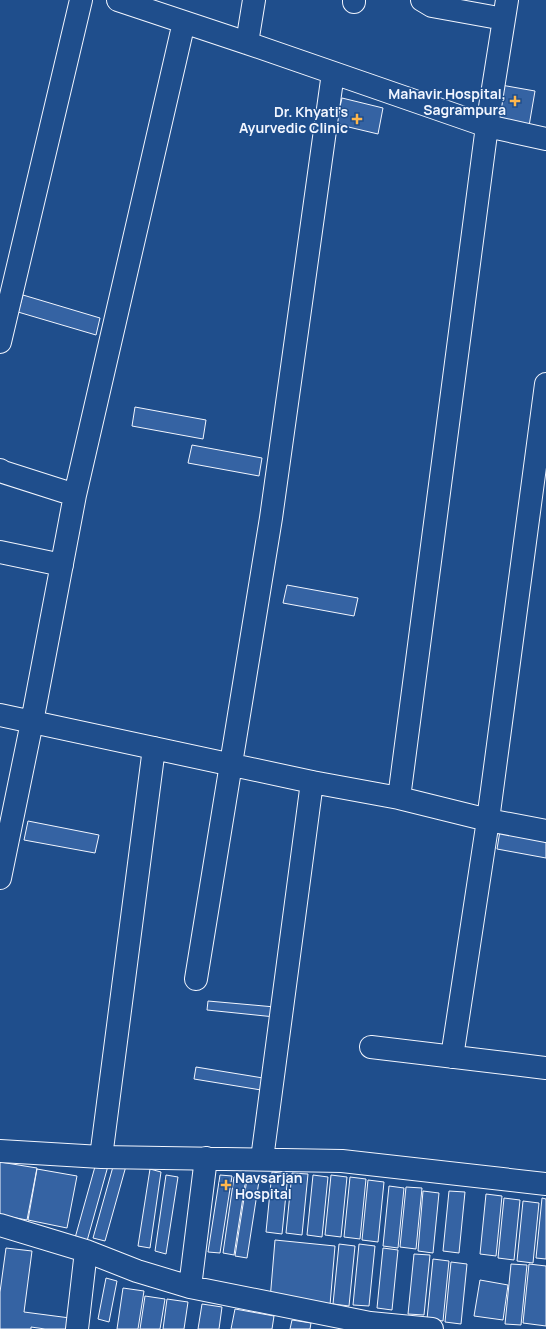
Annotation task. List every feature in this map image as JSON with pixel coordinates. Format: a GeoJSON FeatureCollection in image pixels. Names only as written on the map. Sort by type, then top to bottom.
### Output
{"type":"FeatureCollection","features":[{"type":"Feature","properties":{"kind":"street"},"geometry":{"type":"LineString","coordinates":[[0,342],[81,0]]}},
{"type":"Feature","properties":{"kind":"street"},"geometry":{"type":"LineString","coordinates":[[118,0],[140,4],[184,22],[487,126],[546,139]]}},
{"type":"Feature","properties":{"kind":"street"},"geometry":{"type":"LineString","coordinates":[[247,43],[254,0]]}},
{"type":"Feature","properties":{"kind":"street"},"geometry":{"type":"LineString","coordinates":[[399,798],[487,126],[505,10],[432,6],[422,0]]}},
{"type":"Feature","properties":{"kind":"street"},"geometry":{"type":"LineString","coordinates":[[0,878],[3,849],[32,722],[75,495],[184,22]]}},
{"type":"Feature","properties":{"kind":"street"},"geometry":{"type":"LineString","coordinates":[[196,979],[271,518],[333,73]]}},
{"type":"Feature","properties":{"kind":"street"},"geometry":{"type":"LineString","coordinates":[[452,1057],[488,820],[546,384]]}},
{"type":"Feature","properties":{"kind":"street"},"geometry":{"type":"LineString","coordinates":[[0,470],[75,495]]}},
{"type":"Feature","properties":{"kind":"street"},"geometry":{"type":"LineString","coordinates":[[0,552],[62,565]]}},
{"type":"Feature","properties":{"kind":"street"},"geometry":{"type":"LineString","coordinates":[[0,715],[312,782],[399,798],[488,820],[546,831]]}},
{"type":"Feature","properties":{"kind":"street"},"geometry":{"type":"LineString","coordinates":[[101,1157],[154,748]]}},
{"type":"Feature","properties":{"kind":"street"},"geometry":{"type":"LineString","coordinates":[[262,1159],[312,782]]}},
{"type":"Feature","properties":{"kind":"street"},"geometry":{"type":"LineString","coordinates":[[371,1047],[546,1068]]}},
{"type":"Feature","properties":{"kind":"street"},"geometry":{"type":"LineString","coordinates":[[0,1151],[101,1157],[342,1161],[546,1184]]}},
{"type":"Feature","properties":{"kind":"street"},"geometry":{"type":"LineString","coordinates":[[190,1287],[206,1158]]}},
{"type":"Feature","properties":{"kind":"street"},"geometry":{"type":"LineString","coordinates":[[0,1225],[86,1251],[136,1271],[190,1287],[370,1326],[432,1329]]}},
{"type":"Feature","properties":{"kind":"street"},"geometry":{"type":"LineString","coordinates":[[77,1329],[86,1251]]}},
{"type":"Feature","properties":{"kind":"building"},"geometry":{"type":"Polygon","coordinates":[[[501,85],[535,91],[529,126],[495,120],[501,85]]]}},
{"type":"Feature","properties":{"kind":"building"},"geometry":{"type":"Polygon","coordinates":[[[342,98],[383,108],[378,134],[336,124],[342,98]]]}},
{"type":"Feature","properties":{"kind":"building"},"geometry":{"type":"Polygon","coordinates":[[[23,295],[100,318],[96,335],[18,312],[23,295]]]}},
{"type":"Feature","properties":{"kind":"building"},"geometry":{"type":"Polygon","coordinates":[[[135,407],[206,420],[203,439],[132,426],[135,407]]]}},
{"type":"Feature","properties":{"kind":"building"},"geometry":{"type":"Polygon","coordinates":[[[192,445],[262,458],[259,476],[188,463],[192,445]]]}},
{"type":"Feature","properties":{"kind":"building"},"geometry":{"type":"Polygon","coordinates":[[[287,585],[358,598],[354,616],[283,603],[287,585]]]}},
{"type":"Feature","properties":{"kind":"building"},"geometry":{"type":"Polygon","coordinates":[[[28,821],[99,835],[95,853],[24,840],[28,821]]]}},
{"type":"Feature","properties":{"kind":"building"},"geometry":{"type":"Polygon","coordinates":[[[500,831],[546,839],[546,858],[497,849],[500,831]]]}},
{"type":"Feature","properties":{"kind":"building"},"geometry":{"type":"Polygon","coordinates":[[[208,1001],[275,1007],[275,1017],[207,1010],[208,1001]]]}},
{"type":"Feature","properties":{"kind":"building"},"geometry":{"type":"Polygon","coordinates":[[[196,1067],[263,1078],[261,1090],[194,1079],[196,1067]]]}},
{"type":"Feature","properties":{"kind":"building"},"geometry":{"type":"Polygon","coordinates":[[[0,1162],[37,1168],[27,1220],[0,1215],[0,1162]]]}},
{"type":"Feature","properties":{"kind":"building"},"geometry":{"type":"Polygon","coordinates":[[[96,1163],[108,1166],[87,1241],[75,1238],[96,1163]]]}},
{"type":"Feature","properties":{"kind":"building"},"geometry":{"type":"Polygon","coordinates":[[[114,1163],[126,1166],[105,1241],[93,1238],[114,1163]]]}},
{"type":"Feature","properties":{"kind":"building"},"geometry":{"type":"Polygon","coordinates":[[[37,1169],[77,1176],[67,1228],[28,1220],[37,1169]]]}},
{"type":"Feature","properties":{"kind":"building"},"geometry":{"type":"Polygon","coordinates":[[[150,1169],[161,1172],[150,1248],[138,1246],[150,1169]]]}},
{"type":"Feature","properties":{"kind":"building"},"geometry":{"type":"Polygon","coordinates":[[[272,1172],[288,1174],[282,1234],[266,1232],[272,1172]]]}},
{"type":"Feature","properties":{"kind":"building"},"geometry":{"type":"Polygon","coordinates":[[[292,1173],[308,1174],[302,1235],[286,1233],[292,1173]]]}},
{"type":"Feature","properties":{"kind":"building"},"geometry":{"type":"Polygon","coordinates":[[[166,1175],[178,1177],[166,1254],[155,1251],[166,1175]]]}},
{"type":"Feature","properties":{"kind":"building"},"geometry":{"type":"Polygon","coordinates":[[[220,1175],[232,1176],[220,1253],[208,1252],[220,1175]]]}},
{"type":"Feature","properties":{"kind":"building"},"geometry":{"type":"Polygon","coordinates":[[[313,1175],[328,1177],[322,1237],[307,1235],[313,1175]]]}},
{"type":"Feature","properties":{"kind":"building"},"geometry":{"type":"Polygon","coordinates":[[[331,1175],[347,1177],[341,1237],[325,1235],[331,1175]]]}},
{"type":"Feature","properties":{"kind":"building"},"geometry":{"type":"Polygon","coordinates":[[[234,1177],[246,1178],[234,1255],[223,1253],[234,1177]]]}},
{"type":"Feature","properties":{"kind":"building"},"geometry":{"type":"Polygon","coordinates":[[[350,1177],[366,1179],[360,1239],[344,1237],[350,1177]]]}},
{"type":"Feature","properties":{"kind":"building"},"geometry":{"type":"Polygon","coordinates":[[[247,1179],[259,1181],[247,1258],[235,1256],[247,1179]]]}},
{"type":"Feature","properties":{"kind":"building"},"geometry":{"type":"Polygon","coordinates":[[[368,1180],[384,1182],[378,1242],[362,1240],[368,1180]]]}},
{"type":"Feature","properties":{"kind":"building"},"geometry":{"type":"Polygon","coordinates":[[[389,1186],[404,1188],[398,1248],[383,1246],[389,1186]]]}},
{"type":"Feature","properties":{"kind":"building"},"geometry":{"type":"Polygon","coordinates":[[[406,1187],[422,1188],[416,1249],[400,1247],[406,1187]]]}},
{"type":"Feature","properties":{"kind":"building"},"geometry":{"type":"Polygon","coordinates":[[[423,1191],[439,1193],[433,1253],[418,1251],[423,1191]]]}},
{"type":"Feature","properties":{"kind":"building"},"geometry":{"type":"Polygon","coordinates":[[[449,1191],[465,1192],[459,1253],[443,1251],[449,1191]]]}},
{"type":"Feature","properties":{"kind":"building"},"geometry":{"type":"Polygon","coordinates":[[[486,1194],[502,1196],[496,1256],[480,1254],[486,1194]]]}},
{"type":"Feature","properties":{"kind":"building"},"geometry":{"type":"Polygon","coordinates":[[[504,1198],[520,1200],[514,1260],[498,1258],[504,1198]]]}},
{"type":"Feature","properties":{"kind":"building"},"geometry":{"type":"Polygon","coordinates":[[[542,1198],[546,1199],[546,1259],[536,1258],[542,1198]]]}},
{"type":"Feature","properties":{"kind":"building"},"geometry":{"type":"Polygon","coordinates":[[[523,1201],[539,1203],[533,1263],[517,1261],[523,1201]]]}},
{"type":"Feature","properties":{"kind":"building"},"geometry":{"type":"Polygon","coordinates":[[[275,1240],[335,1246],[330,1305],[270,1300],[275,1240]]]}},
{"type":"Feature","properties":{"kind":"building"},"geometry":{"type":"Polygon","coordinates":[[[339,1244],[355,1246],[349,1306],[333,1304],[339,1244]]]}},
{"type":"Feature","properties":{"kind":"building"},"geometry":{"type":"Polygon","coordinates":[[[359,1244],[375,1246],[369,1306],[353,1305],[359,1244]]]}},
{"type":"Feature","properties":{"kind":"building"},"geometry":{"type":"Polygon","coordinates":[[[6,1248],[32,1251],[24,1312],[70,1318],[69,1329],[45,1329],[31,1327],[31,1329],[0,1329],[0,1292],[6,1248]]]}},
{"type":"Feature","properties":{"kind":"building"},"geometry":{"type":"Polygon","coordinates":[[[383,1248],[398,1250],[392,1310],[377,1308],[383,1248]]]}},
{"type":"Feature","properties":{"kind":"building"},"geometry":{"type":"Polygon","coordinates":[[[414,1254],[430,1255],[424,1315],[408,1314],[414,1254]]]}},
{"type":"Feature","properties":{"kind":"building"},"geometry":{"type":"Polygon","coordinates":[[[433,1259],[449,1261],[443,1321],[427,1319],[433,1259]]]}},
{"type":"Feature","properties":{"kind":"building"},"geometry":{"type":"Polygon","coordinates":[[[451,1262],[467,1264],[461,1324],[445,1322],[451,1262]]]}},
{"type":"Feature","properties":{"kind":"building"},"geometry":{"type":"Polygon","coordinates":[[[511,1264],[527,1265],[521,1325],[505,1324],[511,1264]]]}},
{"type":"Feature","properties":{"kind":"building"},"geometry":{"type":"Polygon","coordinates":[[[529,1264],[546,1266],[546,1326],[523,1323],[529,1264]]]}},
{"type":"Feature","properties":{"kind":"building"},"geometry":{"type":"Polygon","coordinates":[[[106,1278],[117,1281],[109,1322],[98,1319],[106,1278]]]}},
{"type":"Feature","properties":{"kind":"building"},"geometry":{"type":"Polygon","coordinates":[[[480,1280],[508,1285],[503,1320],[474,1316],[480,1280]]]}},
{"type":"Feature","properties":{"kind":"building"},"geometry":{"type":"Polygon","coordinates":[[[123,1288],[144,1291],[138,1329],[117,1329],[123,1288]]]}},
{"type":"Feature","properties":{"kind":"building"},"geometry":{"type":"Polygon","coordinates":[[[145,1296],[165,1299],[160,1329],[140,1329],[145,1296]]]}},
{"type":"Feature","properties":{"kind":"building"},"geometry":{"type":"Polygon","coordinates":[[[167,1299],[188,1302],[184,1329],[163,1329],[167,1299]]]}},
{"type":"Feature","properties":{"kind":"building"},"geometry":{"type":"Polygon","coordinates":[[[202,1304],[222,1307],[219,1329],[198,1329],[202,1304]]]}},
{"type":"Feature","properties":{"kind":"building"},"geometry":{"type":"Polygon","coordinates":[[[235,1309],[274,1316],[272,1329],[231,1329],[235,1309]]]}},
{"type":"Feature","properties":{"kind":"building"},"geometry":{"type":"Polygon","coordinates":[[[292,1320],[311,1323],[310,1329],[290,1329],[292,1320]]]}},
{"type":"Feature","properties":{"kind":"place","name":"Mahavir Hospital, Sagrampura"},"geometry":{"type":"Point","coordinates":[515,101]}},
{"type":"Feature","properties":{"kind":"place","name":"Dr. Khyati's Ayurvedic Clinic"},"geometry":{"type":"Point","coordinates":[357,119]}},
{"type":"Feature","properties":{"kind":"place","name":"Navsarjan Hospital"},"geometry":{"type":"Point","coordinates":[226,1185]}}]}
